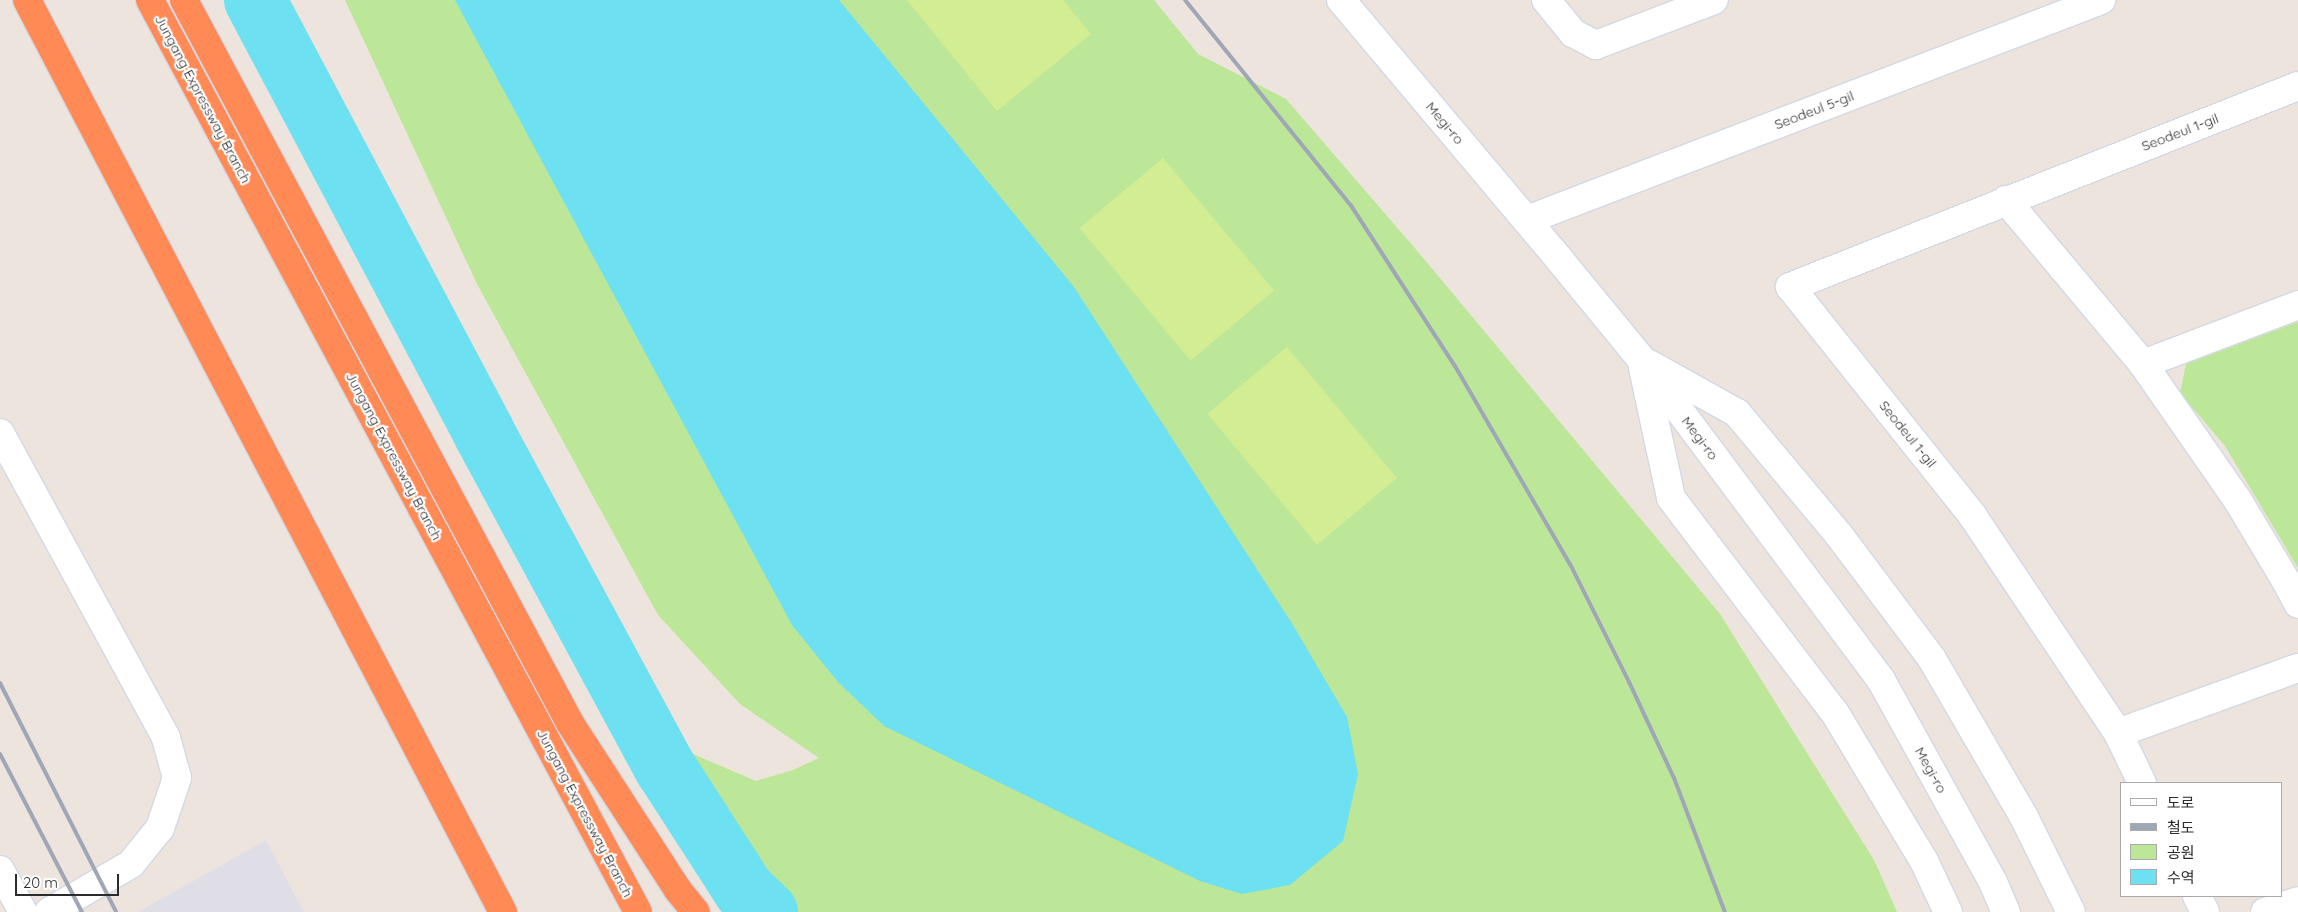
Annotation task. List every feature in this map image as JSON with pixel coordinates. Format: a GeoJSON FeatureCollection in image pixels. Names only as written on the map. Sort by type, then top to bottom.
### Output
{"type":"FeatureCollection","features":[{"type":"Feature","properties":{"kind":"highway"},"geometry":{"type":"LineString","coordinates":[[27,0],[503,912]]}},
{"type":"Feature","properties":{"kind":"highway","name":"Jungang Expressway Branch"},"geometry":{"type":"LineString","coordinates":[[150,0],[638,912]]}},
{"type":"Feature","properties":{"kind":"highway"},"geometry":{"type":"LineString","coordinates":[[184,0],[570,723],[678,890],[696,912]]}},
{"type":"Feature","properties":{"kind":"street","name":"Megi-ro"},"geometry":{"type":"LineString","coordinates":[[1341,0],[1527,220],[1641,360],[1881,680],[1993,882],[2006,912]]}},
{"type":"Feature","properties":{"kind":"street"},"geometry":{"type":"LineString","coordinates":[[1546,0],[1572,33],[1596,45],[1714,0]]}},
{"type":"Feature","properties":{"kind":"street","name":"Seodeul 5-gil"},"geometry":{"type":"LineString","coordinates":[[1527,220],[2101,0]]}},
{"type":"Feature","properties":{"kind":"street","name":"Seodeul 1-gil"},"geometry":{"type":"LineString","coordinates":[[2142,782],[2118,734],[1973,516],[1790,287],[2298,86]]}},
{"type":"Feature","properties":{"kind":"street"},"geometry":{"type":"LineString","coordinates":[[2006,200],[2143,364],[2237,499],[2298,604]]}},
{"type":"Feature","properties":{"kind":"street"},"geometry":{"type":"LineString","coordinates":[[2143,364],[2298,305]]}},
{"type":"Feature","properties":{"kind":"street"},"geometry":{"type":"LineString","coordinates":[[1641,360],[1671,498],[1835,712],[1924,861],[1948,912]]}},
{"type":"Feature","properties":{"kind":"street"},"geometry":{"type":"LineString","coordinates":[[1641,360],[1738,413],[1839,536],[1932,659],[2024,816],[2071,912]]}},
{"type":"Feature","properties":{"kind":"street"},"geometry":{"type":"LineString","coordinates":[[0,433],[166,738],[177,778],[160,828],[132,864],[49,912]]}},
{"type":"Feature","properties":{"kind":"street"},"geometry":{"type":"LineString","coordinates":[[2118,734],[2298,668]]}},
{"type":"Feature","properties":{"kind":"street"},"geometry":{"type":"LineString","coordinates":[[0,870],[23,912]]}},
{"type":"Feature","properties":{"kind":"street"},"geometry":{"type":"LineString","coordinates":[[2198,897],[2205,912]]}},
{"type":"Feature","properties":{"kind":"street"},"geometry":{"type":"LineString","coordinates":[[2265,912],[2298,900]]}},
{"type":"Feature","properties":{"kind":"shaded area"},"geometry":{"type":"Polygon","coordinates":[[[266,840],[304,912],[138,912],[266,840]]]}},
{"type":"Feature","properties":{"kind":"green space"},"geometry":{"type":"Polygon","coordinates":[[[345,0],[1154,0],[1198,54],[1286,99],[1419,253],[1720,614],[1874,860],[1897,912],[791,912],[769,891],[746,858],[679,748],[756,781],[793,770],[819,758],[740,704],[658,615],[477,284],[345,0]]]}},
{"type":"Feature","properties":{"kind":"green space"},"geometry":{"type":"Polygon","coordinates":[[[907,0],[1063,0],[1091,34],[997,111],[907,0]]]}},
{"type":"Feature","properties":{"kind":"green space"},"geometry":{"type":"Polygon","coordinates":[[[1163,158],[1274,291],[1191,361],[1080,228],[1163,158]]]}},
{"type":"Feature","properties":{"kind":"green space"},"geometry":{"type":"Polygon","coordinates":[[[2298,322],[2298,568],[2225,446],[2180,393],[2186,364],[2298,322]]]}},
{"type":"Feature","properties":{"kind":"green space"},"geometry":{"type":"Polygon","coordinates":[[[1287,347],[1397,478],[1317,545],[1207,414],[1287,347]]]}},
{"type":"Feature","properties":{"kind":"water"},"geometry":{"type":"Polygon","coordinates":[[[455,0],[839,0],[1074,287],[1293,625],[1347,717],[1358,774],[1343,841],[1290,885],[1242,894],[1200,881],[884,726],[838,682],[792,625],[455,0]]]}},
{"type":"Feature","properties":{"kind":"waterway"},"geometry":{"type":"LineString","coordinates":[[255,0],[484,433],[666,769],[744,890],[767,912]]}},
{"type":"Feature","properties":{"kind":"railway"},"geometry":{"type":"LineString","coordinates":[[1185,0],[1352,207],[1455,366],[1570,564],[1629,682],[1674,778],[1725,912]]}},
{"type":"Feature","properties":{"kind":"railway"},"geometry":{"type":"LineString","coordinates":[[0,683],[116,912]]}},
{"type":"Feature","properties":{"kind":"railway"},"geometry":{"type":"LineString","coordinates":[[0,754],[82,912]]}}]}
